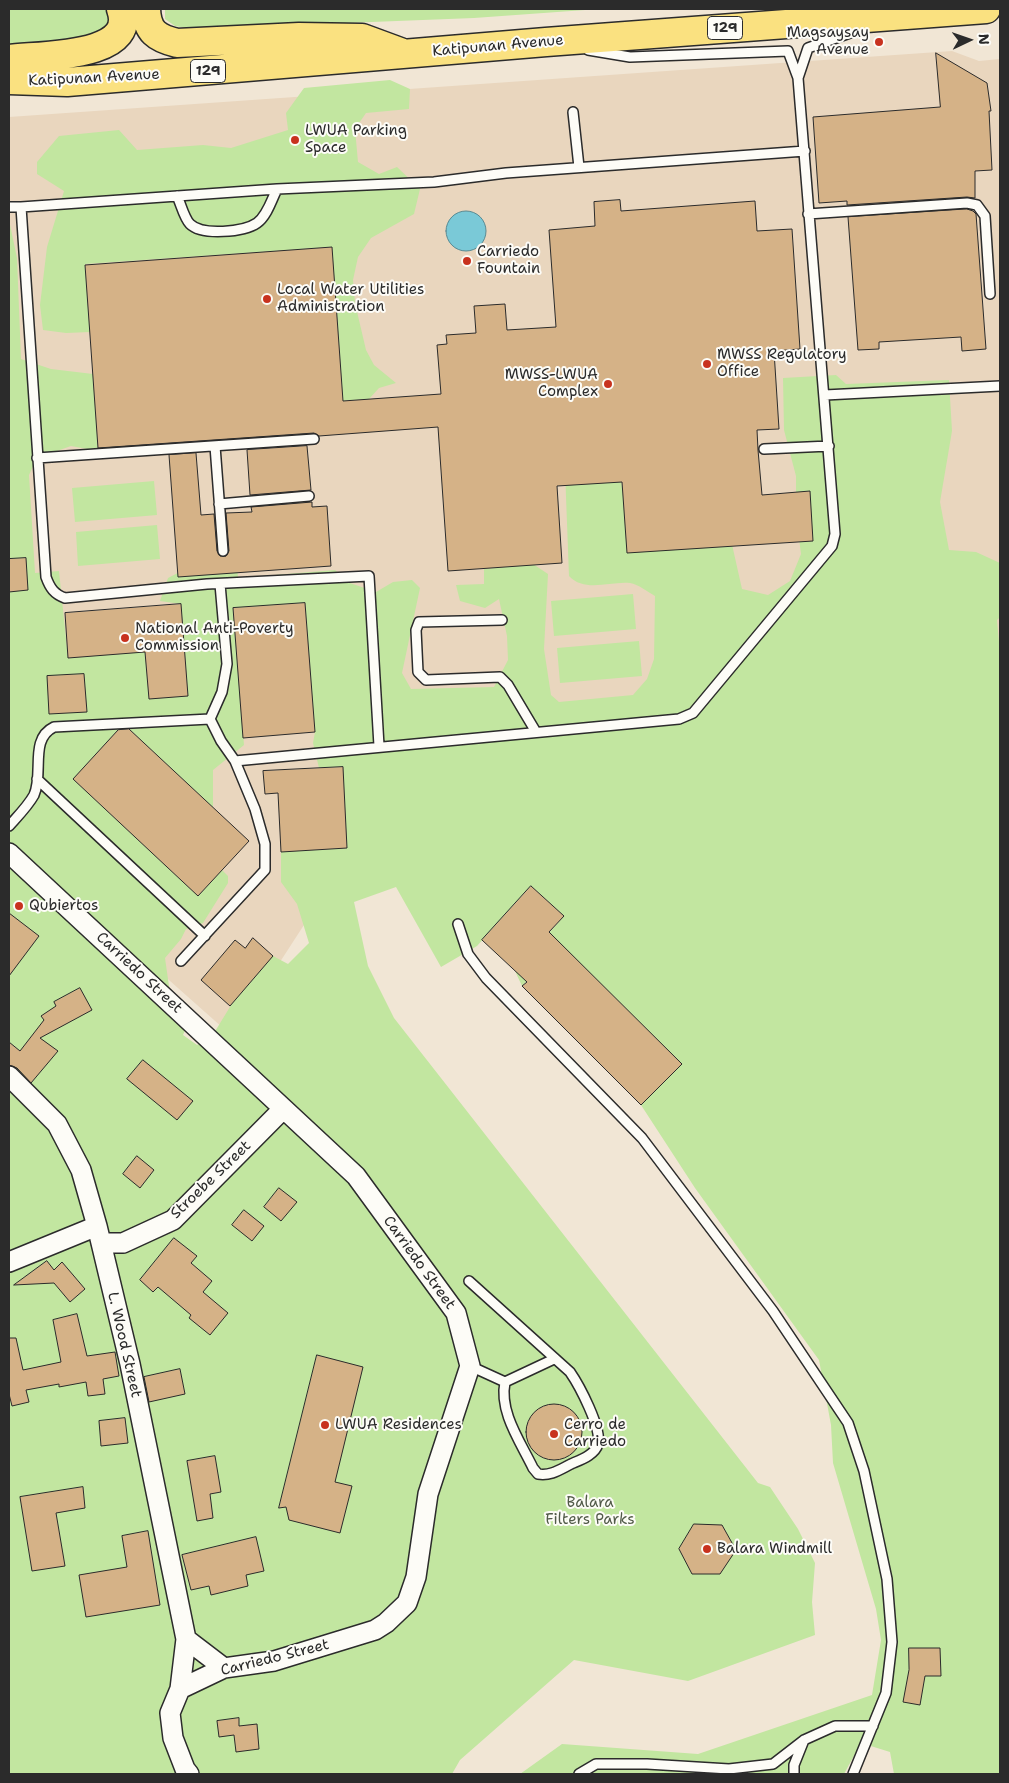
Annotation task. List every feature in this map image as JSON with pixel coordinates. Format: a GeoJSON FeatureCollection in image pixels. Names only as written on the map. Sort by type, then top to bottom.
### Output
{"type":"FeatureCollection","features":[{"type":"Feature","properties":{"kind":"main road"},"geometry":{"type":"LineString","coordinates":[[9,59],[73,53],[104,45],[120,30],[123,20],[121,9]]}},
{"type":"Feature","properties":{"kind":"main road"},"geometry":{"type":"LineString","coordinates":[[146,9],[146,20],[152,31],[160,39],[177,44],[300,37],[362,38],[406,54]]}},
{"type":"Feature","properties":{"kind":"main road","name":"Katipunan Avenue"},"geometry":{"type":"LineString","coordinates":[[9,80],[67,82],[546,42],[986,9]]}},
{"type":"Feature","properties":{"kind":"street","name":"Carriedo Street"},"geometry":{"type":"LineString","coordinates":[[9,853],[356,1176],[456,1313],[464,1336],[470,1366],[428,1494],[416,1577],[407,1603],[386,1623],[375,1630],[274,1661],[224,1668],[180,1689]]}},
{"type":"Feature","properties":{"kind":"street","name":"L. Wood Street"},"geometry":{"type":"LineString","coordinates":[[9,1076],[57,1124],[81,1170],[99,1235],[130,1364],[186,1639],[180,1689]]}},
{"type":"Feature","properties":{"kind":"street","name":"Stroebe Street"},"geometry":{"type":"LineString","coordinates":[[9,1262],[99,1235],[123,1243],[173,1220],[283,1109]]}},
{"type":"Feature","properties":{"kind":"street"},"geometry":{"type":"LineString","coordinates":[[186,1639],[197,1650],[224,1668]]}},
{"type":"Feature","properties":{"kind":"street"},"geometry":{"type":"LineString","coordinates":[[180,1689],[170,1713],[173,1738],[185,1769],[189,1774]]}},
{"type":"Feature","properties":{"kind":"lane"},"geometry":{"type":"LineString","coordinates":[[798,78],[808,48],[903,14]]}},
{"type":"Feature","properties":{"kind":"lane"},"geometry":{"type":"LineString","coordinates":[[235,761],[679,718],[693,713],[832,546],[835,534],[829,446],[808,214],[805,152],[798,78],[788,51],[630,57],[546,42]]}},
{"type":"Feature","properties":{"kind":"lane"},"geometry":{"type":"LineString","coordinates":[[573,112],[579,167]]}},
{"type":"Feature","properties":{"kind":"lane"},"geometry":{"type":"LineString","coordinates":[[9,207],[277,189],[434,182],[579,167],[805,152]]}},
{"type":"Feature","properties":{"kind":"lane"},"geometry":{"type":"LineString","coordinates":[[177,196],[188,223],[198,230],[225,231],[249,228],[259,222],[277,189]]}},
{"type":"Feature","properties":{"kind":"lane"},"geometry":{"type":"LineString","coordinates":[[808,214],[963,203],[977,205],[985,216],[990,294]]}},
{"type":"Feature","properties":{"kind":"lane"},"geometry":{"type":"LineString","coordinates":[[21,207],[37,458],[46,577],[49,587],[56,595],[65,598],[220,584],[369,576],[379,746]]}},
{"type":"Feature","properties":{"kind":"lane"},"geometry":{"type":"LineString","coordinates":[[825,395],[1000,386]]}},
{"type":"Feature","properties":{"kind":"lane"},"geometry":{"type":"LineString","coordinates":[[37,458],[314,439]]}},
{"type":"Feature","properties":{"kind":"lane"},"geometry":{"type":"LineString","coordinates":[[215,446],[223,550]]}},
{"type":"Feature","properties":{"kind":"lane"},"geometry":{"type":"LineString","coordinates":[[764,449],[829,446]]}},
{"type":"Feature","properties":{"kind":"lane"},"geometry":{"type":"LineString","coordinates":[[220,504],[309,496]]}},
{"type":"Feature","properties":{"kind":"lane"},"geometry":{"type":"LineString","coordinates":[[210,719],[222,692],[227,664],[220,584]]}},
{"type":"Feature","properties":{"kind":"lane"},"geometry":{"type":"LineString","coordinates":[[502,620],[419,622],[416,630],[418,672],[426,680],[500,676],[508,685],[536,732]]}},
{"type":"Feature","properties":{"kind":"lane"},"geometry":{"type":"LineString","coordinates":[[181,961],[265,870],[265,844],[255,809],[235,761],[221,741],[210,719]]}},
{"type":"Feature","properties":{"kind":"lane"},"geometry":{"type":"LineString","coordinates":[[9,826],[34,795],[40,739],[46,731],[54,727],[210,719]]}},
{"type":"Feature","properties":{"kind":"lane"},"geometry":{"type":"LineString","coordinates":[[37,779],[205,936]]}},
{"type":"Feature","properties":{"kind":"lane"},"geometry":{"type":"LineString","coordinates":[[458,924],[468,954],[486,978],[642,1138],[773,1310],[848,1422],[864,1471],[888,1588],[892,1642],[886,1694],[853,1774]]}},
{"type":"Feature","properties":{"kind":"lane"},"geometry":{"type":"LineString","coordinates":[[469,1280],[570,1372],[579,1386],[597,1430],[598,1444],[591,1454],[548,1475],[538,1474],[533,1468],[504,1408],[502,1394],[505,1382]]}},
{"type":"Feature","properties":{"kind":"lane"},"geometry":{"type":"LineString","coordinates":[[470,1366],[505,1382],[554,1359]]}},
{"type":"Feature","properties":{"kind":"lane"},"geometry":{"type":"LineString","coordinates":[[578,1774],[596,1764],[647,1764],[729,1769],[773,1764],[804,1740],[835,1726],[873,1726]]}},
{"type":"Feature","properties":{"kind":"lane"},"geometry":{"type":"LineString","coordinates":[[794,1774],[794,1764],[804,1740]]}},
{"type":"Feature","properties":{"kind":"shaded area","name":"MWSS-LWUA Complex"},"geometry":{"type":"Polygon","coordinates":[[[952,51],[979,61],[1000,59],[1000,707],[713,761],[383,803],[232,1036],[9,838],[9,117],[952,51]]]}},
{"type":"Feature","properties":{"kind":"green space"},"geometry":{"type":"Polygon","coordinates":[[[9,9],[111,9],[108,29],[91,37],[9,46],[9,9]]]}},
{"type":"Feature","properties":{"kind":"green space"},"geometry":{"type":"Polygon","coordinates":[[[165,9],[599,9],[474,18],[192,29],[175,26],[165,19],[165,9]]]}},
{"type":"Feature","properties":{"kind":"green space"},"geometry":{"type":"Polygon","coordinates":[[[390,80],[410,89],[409,109],[366,113],[355,129],[358,162],[379,174],[397,167],[420,189],[414,214],[371,238],[358,257],[353,280],[355,303],[366,350],[374,365],[396,383],[379,388],[369,399],[343,401],[332,247],[85,264],[90,332],[66,333],[43,330],[40,305],[47,247],[64,191],[37,174],[37,162],[59,136],[119,130],[137,150],[203,145],[231,148],[288,130],[286,113],[304,88],[390,80]]]}},
{"type":"Feature","properties":{"kind":"green space","name":"Balara Filters Parks"},"geometry":{"type":"Polygon","coordinates":[[[9,220],[17,258],[21,359],[51,369],[93,374],[98,451],[71,446],[37,458],[29,475],[35,573],[59,571],[68,658],[145,652],[149,699],[188,695],[181,604],[160,601],[168,578],[193,565],[236,556],[238,578],[335,570],[350,583],[376,592],[393,582],[412,580],[420,588],[402,673],[411,689],[494,687],[508,660],[507,636],[499,599],[485,608],[460,601],[456,585],[484,584],[484,569],[533,564],[548,574],[544,649],[551,695],[559,702],[633,695],[647,679],[654,659],[655,596],[640,586],[630,583],[590,585],[575,581],[569,576],[565,470],[619,466],[630,545],[731,540],[742,589],[768,595],[790,581],[801,554],[796,514],[796,476],[784,430],[783,378],[836,375],[846,384],[949,380],[952,431],[940,502],[949,550],[976,552],[1000,563],[1000,617],[997,620],[1000,653],[1000,1774],[894,1774],[890,1752],[861,1743],[844,1774],[520,1774],[562,1744],[698,1754],[872,1695],[881,1640],[876,1609],[833,1463],[831,1425],[819,1360],[695,1188],[641,1105],[681,1065],[562,946],[522,986],[515,971],[564,916],[531,886],[477,946],[441,967],[396,887],[354,902],[368,966],[394,1018],[758,1483],[770,1487],[798,1529],[815,1563],[812,1602],[815,1635],[688,1681],[574,1660],[460,1760],[452,1774],[9,1774],[9,220]],[[305,603],[233,609],[244,745],[213,770],[213,808],[124,724],[73,779],[198,896],[222,870],[228,876],[228,883],[203,923],[186,929],[181,939],[165,958],[170,993],[193,1011],[183,1035],[197,1045],[214,1033],[233,1002],[273,956],[288,964],[309,943],[297,904],[281,882],[281,852],[347,848],[343,767],[319,768],[313,743],[315,732],[305,603]]]}},
{"type":"Feature","properties":{"kind":"green space"},"geometry":{"type":"Polygon","coordinates":[[[154,481],[157,515],[75,522],[72,488],[154,481]]]}},
{"type":"Feature","properties":{"kind":"green space"},"geometry":{"type":"Polygon","coordinates":[[[157,525],[160,559],[78,566],[76,532],[157,525]]]}},
{"type":"Feature","properties":{"kind":"green space"},"geometry":{"type":"Polygon","coordinates":[[[633,594],[636,629],[554,636],[551,601],[633,594]]]}},
{"type":"Feature","properties":{"kind":"green space"},"geometry":{"type":"Polygon","coordinates":[[[639,641],[642,676],[560,683],[557,648],[639,641]]]}},
{"type":"Feature","properties":{"kind":"water","name":"Carriedo Fountain"},"geometry":{"type":"Polygon","coordinates":[[[466,211],[480,217],[486,231],[480,245],[466,251],[452,245],[446,231],[452,217],[466,211]]]}},
{"type":"Feature","properties":{"kind":"building"},"geometry":{"type":"Polygon","coordinates":[[[936,53],[987,83],[991,111],[989,111],[992,170],[975,171],[975,198],[847,205],[847,201],[819,203],[813,117],[940,107],[936,53]]]}},
{"type":"Feature","properties":{"kind":"building","name":"MWSS-LWUA Complex"},"geometry":{"type":"Polygon","coordinates":[[[620,200],[621,211],[755,201],[757,231],[792,229],[800,349],[774,351],[779,429],[757,430],[758,450],[762,495],[810,491],[813,541],[627,553],[622,482],[557,486],[562,563],[448,571],[438,427],[319,436],[314,433],[98,448],[85,265],[332,247],[343,401],[441,394],[437,345],[447,344],[446,335],[476,333],[474,306],[505,304],[507,330],[556,327],[549,230],[595,226],[594,202],[620,200]]]}},
{"type":"Feature","properties":{"kind":"building"},"geometry":{"type":"Polygon","coordinates":[[[967,209],[976,214],[986,349],[962,351],[961,337],[879,342],[879,349],[858,350],[848,217],[967,209]]]}},
{"type":"Feature","properties":{"kind":"building"},"geometry":{"type":"Polygon","coordinates":[[[307,446],[311,490],[250,495],[247,450],[307,446]]]}},
{"type":"Feature","properties":{"kind":"building"},"geometry":{"type":"Polygon","coordinates":[[[196,453],[201,515],[214,514],[217,551],[220,556],[226,556],[229,551],[226,513],[252,512],[251,507],[312,502],[312,507],[327,506],[331,566],[178,577],[169,455],[196,453]]]}},
{"type":"Feature","properties":{"kind":"building"},"geometry":{"type":"Polygon","coordinates":[[[26,558],[28,590],[9,592],[9,559],[26,558]]]}},
{"type":"Feature","properties":{"kind":"building"},"geometry":{"type":"Polygon","coordinates":[[[305,603],[315,732],[243,738],[233,608],[305,603]]]}},
{"type":"Feature","properties":{"kind":"building","name":"National Anti-Poverty Commission"},"geometry":{"type":"Polygon","coordinates":[[[181,604],[188,696],[149,699],[145,652],[68,658],[65,613],[181,604]]]}},
{"type":"Feature","properties":{"kind":"building"},"geometry":{"type":"Polygon","coordinates":[[[84,674],[87,712],[49,714],[47,676],[84,674]]]}},
{"type":"Feature","properties":{"kind":"building"},"geometry":{"type":"Polygon","coordinates":[[[129,729],[249,841],[198,896],[73,779],[118,730],[129,729]]]}},
{"type":"Feature","properties":{"kind":"building"},"geometry":{"type":"Polygon","coordinates":[[[343,767],[347,848],[281,852],[278,793],[265,794],[263,771],[343,767]]]}},
{"type":"Feature","properties":{"kind":"building"},"geometry":{"type":"Polygon","coordinates":[[[531,886],[564,916],[549,932],[682,1064],[641,1105],[522,986],[527,982],[482,940],[531,886]]]}},
{"type":"Feature","properties":{"kind":"building"},"geometry":{"type":"Polygon","coordinates":[[[9,913],[39,936],[9,976],[9,913]]]}},
{"type":"Feature","properties":{"kind":"building"},"geometry":{"type":"Polygon","coordinates":[[[253,938],[273,956],[230,1006],[201,980],[235,940],[245,948],[253,938]]]}},
{"type":"Feature","properties":{"kind":"building"},"geometry":{"type":"Polygon","coordinates":[[[80,988],[92,1010],[40,1038],[58,1051],[31,1083],[17,1068],[9,1065],[9,1042],[20,1051],[44,1020],[41,1016],[56,1006],[54,1002],[80,988]]]}},
{"type":"Feature","properties":{"kind":"building"},"geometry":{"type":"Polygon","coordinates":[[[143,1060],[193,1101],[177,1120],[127,1079],[143,1060]]]}},
{"type":"Feature","properties":{"kind":"building"},"geometry":{"type":"Polygon","coordinates":[[[137,1156],[154,1170],[140,1188],[123,1174],[137,1156]]]}},
{"type":"Feature","properties":{"kind":"building"},"geometry":{"type":"Polygon","coordinates":[[[279,1188],[297,1202],[281,1221],[264,1207],[279,1188]]]}},
{"type":"Feature","properties":{"kind":"building"},"geometry":{"type":"Polygon","coordinates":[[[244,1210],[264,1226],[252,1241],[232,1225],[244,1210]]]}},
{"type":"Feature","properties":{"kind":"building"},"geometry":{"type":"Polygon","coordinates":[[[174,1238],[197,1256],[191,1263],[212,1281],[203,1292],[228,1313],[210,1335],[189,1318],[191,1315],[158,1287],[153,1292],[140,1280],[174,1238]]]}},
{"type":"Feature","properties":{"kind":"building"},"geometry":{"type":"Polygon","coordinates":[[[47,1261],[54,1270],[62,1262],[85,1289],[70,1302],[54,1283],[14,1285],[47,1261]]]}},
{"type":"Feature","properties":{"kind":"building"},"geometry":{"type":"Polygon","coordinates":[[[77,1314],[87,1356],[115,1352],[119,1376],[103,1379],[105,1394],[88,1396],[86,1382],[59,1387],[59,1384],[26,1390],[29,1402],[12,1406],[9,1394],[9,1338],[16,1338],[23,1370],[61,1362],[53,1320],[77,1314]]]}},
{"type":"Feature","properties":{"kind":"building","name":"LWUA Residences"},"geometry":{"type":"Polygon","coordinates":[[[317,1355],[363,1367],[335,1482],[352,1486],[340,1533],[289,1520],[286,1507],[279,1508],[317,1355]]]}},
{"type":"Feature","properties":{"kind":"building"},"geometry":{"type":"Polygon","coordinates":[[[180,1369],[185,1394],[149,1402],[144,1377],[180,1369]]]}},
{"type":"Feature","properties":{"kind":"building","name":"Cerro de Carriedo"},"geometry":{"type":"Polygon","coordinates":[[[554,1404],[569,1409],[577,1417],[582,1432],[577,1447],[569,1455],[554,1460],[539,1455],[531,1447],[526,1432],[531,1417],[539,1409],[554,1404]]]}},
{"type":"Feature","properties":{"kind":"building"},"geometry":{"type":"Polygon","coordinates":[[[125,1418],[128,1443],[101,1446],[99,1421],[125,1418]]]}},
{"type":"Feature","properties":{"kind":"building"},"geometry":{"type":"Polygon","coordinates":[[[215,1456],[221,1492],[210,1494],[213,1518],[197,1521],[187,1461],[215,1456]]]}},
{"type":"Feature","properties":{"kind":"building"},"geometry":{"type":"Polygon","coordinates":[[[83,1487],[85,1508],[56,1513],[65,1566],[32,1571],[20,1497],[83,1487]]]}},
{"type":"Feature","properties":{"kind":"building","name":"Balara Windmill"},"geometry":{"type":"Polygon","coordinates":[[[694,1524],[722,1525],[736,1550],[720,1574],[692,1574],[679,1549],[694,1524]]]}},
{"type":"Feature","properties":{"kind":"building"},"geometry":{"type":"Polygon","coordinates":[[[148,1531],[160,1605],[86,1617],[79,1575],[127,1567],[122,1536],[148,1531]]]}},
{"type":"Feature","properties":{"kind":"building"},"geometry":{"type":"Polygon","coordinates":[[[256,1537],[264,1571],[246,1575],[248,1586],[211,1595],[209,1586],[191,1590],[182,1555],[256,1537]]]}},
{"type":"Feature","properties":{"kind":"building"},"geometry":{"type":"Polygon","coordinates":[[[909,1648],[940,1648],[941,1676],[925,1676],[920,1705],[903,1702],[909,1670],[909,1648]]]}},
{"type":"Feature","properties":{"kind":"building"},"geometry":{"type":"Polygon","coordinates":[[[239,1718],[239,1726],[257,1724],[259,1749],[236,1752],[234,1735],[219,1737],[217,1721],[239,1718]]]}},
{"type":"Feature","properties":{"kind":"place","name":"Magsaysay Avenue"},"geometry":{"type":"Point","coordinates":[879,42]}},
{"type":"Feature","properties":{"kind":"place","name":"LWUA Parking Space"},"geometry":{"type":"Point","coordinates":[295,140]}},
{"type":"Feature","properties":{"kind":"place","name":"Carriedo Fountain"},"geometry":{"type":"Point","coordinates":[467,261]}},
{"type":"Feature","properties":{"kind":"place","name":"Local Water Utilities Administration"},"geometry":{"type":"Point","coordinates":[267,299]}},
{"type":"Feature","properties":{"kind":"place","name":"MWSS Regulatory Office"},"geometry":{"type":"Point","coordinates":[707,364]}},
{"type":"Feature","properties":{"kind":"place","name":"MWSS-LWUA Complex"},"geometry":{"type":"Point","coordinates":[608,384]}},
{"type":"Feature","properties":{"kind":"place","name":"National Anti-Poverty Commission"},"geometry":{"type":"Point","coordinates":[125,638]}},
{"type":"Feature","properties":{"kind":"place","name":"Qubiertos"},"geometry":{"type":"Point","coordinates":[19,906]}},
{"type":"Feature","properties":{"kind":"place","name":"LWUA Residences"},"geometry":{"type":"Point","coordinates":[325,1425]}},
{"type":"Feature","properties":{"kind":"place","name":"Cerro de Carriedo"},"geometry":{"type":"Point","coordinates":[554,1434]}},
{"type":"Feature","properties":{"kind":"place","name":"Balara Windmill"},"geometry":{"type":"Point","coordinates":[707,1549]}}]}
